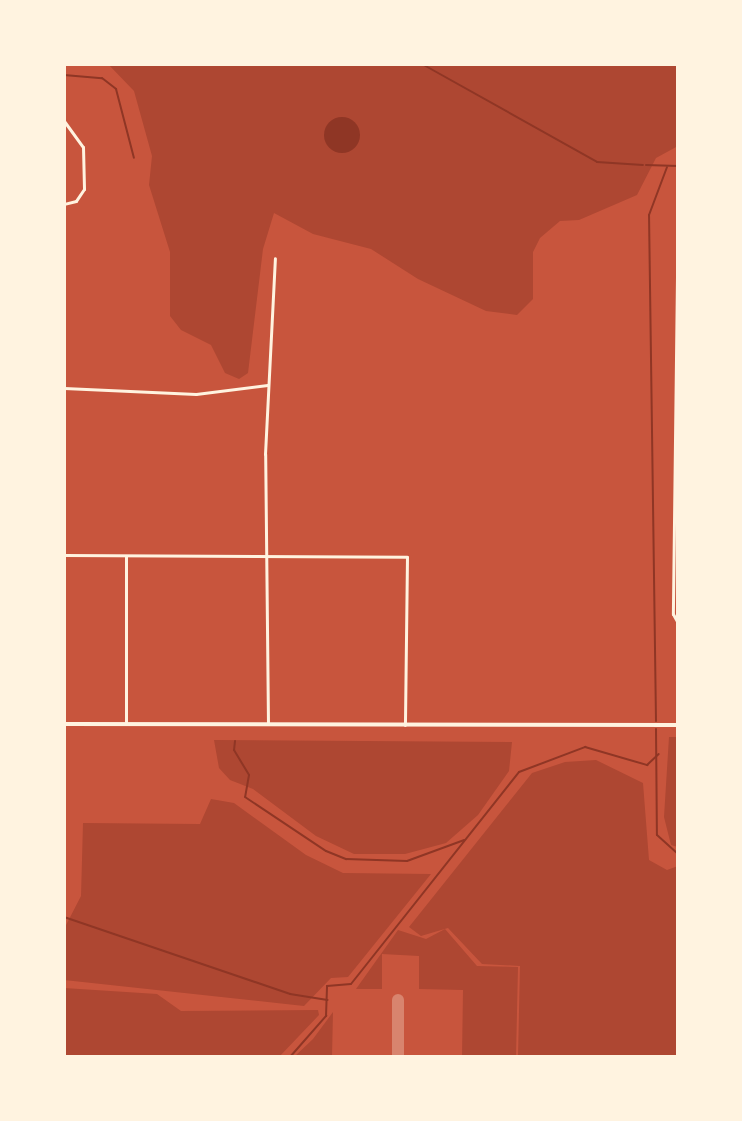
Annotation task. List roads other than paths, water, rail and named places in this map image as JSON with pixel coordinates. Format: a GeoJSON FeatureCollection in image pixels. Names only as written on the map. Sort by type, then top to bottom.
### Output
{"type":"FeatureCollection","features":[{"type":"Feature","properties":{"kind":"main road"},"geometry":{"type":"LineString","coordinates":[[64,724],[678,725]]}},
{"type":"Feature","properties":{"kind":"street"},"geometry":{"type":"LineString","coordinates":[[64,121],[83,147],[84,189],[76,201],[64,204]]}},
{"type":"Feature","properties":{"kind":"street"},"geometry":{"type":"LineString","coordinates":[[678,195],[673,567],[673,614],[678,623]]}},
{"type":"Feature","properties":{"kind":"street"},"geometry":{"type":"LineString","coordinates":[[268,724],[267,385],[275,258]]}},
{"type":"Feature","properties":{"kind":"street"},"geometry":{"type":"LineString","coordinates":[[64,388],[183,394],[267,385]]}},
{"type":"Feature","properties":{"kind":"street"},"geometry":{"type":"LineString","coordinates":[[64,555],[407,557],[405,725]]}},
{"type":"Feature","properties":{"kind":"street"},"geometry":{"type":"LineString","coordinates":[[126,555],[126,724]]}},
{"type":"Feature","properties":{"kind":"waterway"},"geometry":{"type":"LineString","coordinates":[[422,64],[597,162],[643,165]]}},
{"type":"Feature","properties":{"kind":"waterway"},"geometry":{"type":"LineString","coordinates":[[64,75],[102,78],[116,89],[134,158]]}},
{"type":"Feature","properties":{"kind":"waterway"},"geometry":{"type":"LineString","coordinates":[[646,165],[678,166]]}},
{"type":"Feature","properties":{"kind":"waterway"},"geometry":{"type":"LineString","coordinates":[[656,721],[649,215],[667,167]]}},
{"type":"Feature","properties":{"kind":"waterway"},"geometry":{"type":"LineString","coordinates":[[656,729],[657,835],[678,854]]}},
{"type":"Feature","properties":{"kind":"waterway"},"geometry":{"type":"LineString","coordinates":[[235,741],[234,750],[249,775],[245,797],[326,851],[346,859],[407,861],[464,840]]}},
{"type":"Feature","properties":{"kind":"waterway"},"geometry":{"type":"LineString","coordinates":[[290,1057],[326,1016],[327,986],[351,984],[519,772],[585,747],[647,765],[659,754]]}},
{"type":"Feature","properties":{"kind":"waterway"},"geometry":{"type":"LineString","coordinates":[[64,917],[290,994],[328,1000]]}}]}
